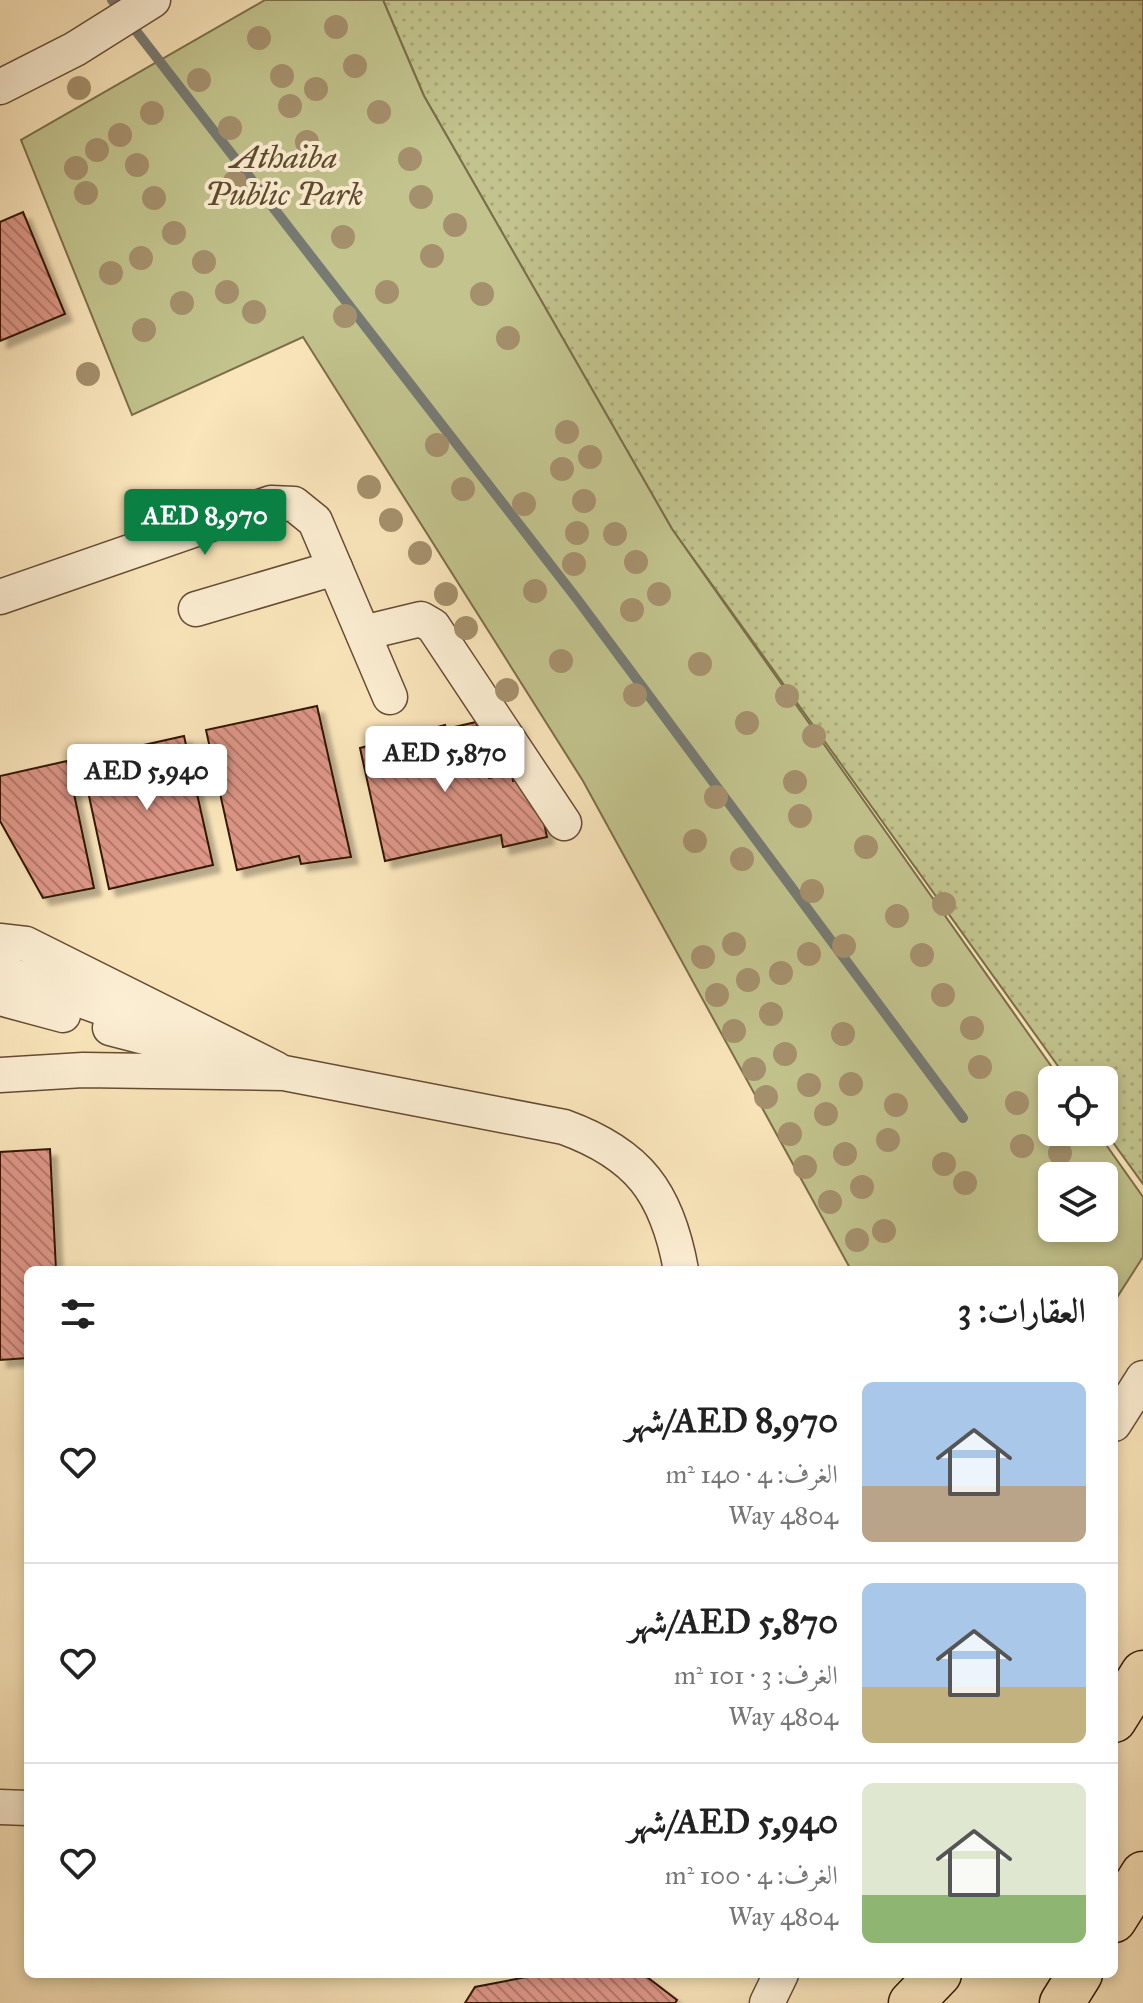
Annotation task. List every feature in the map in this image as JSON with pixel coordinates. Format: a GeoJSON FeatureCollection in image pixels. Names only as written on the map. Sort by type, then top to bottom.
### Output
{"type":"FeatureCollection","features":[{"type":"Feature","properties":{"kind":"highway"},"geometry":{"type":"LineString","coordinates":[[1118,1714],[1143,1673]]}},
{"type":"Feature","properties":{"kind":"highway"},"geometry":{"type":"LineString","coordinates":[[1118,1914],[1143,1874]]}},
{"type":"Feature","properties":{"kind":"highway"},"geometry":{"type":"LineString","coordinates":[[911,2003],[935,1978]]}},
{"type":"Feature","properties":{"kind":"highway"},"geometry":{"type":"LineString","coordinates":[[937,2003],[953,1978]]}},
{"type":"Feature","properties":{"kind":"street"},"geometry":{"type":"LineString","coordinates":[[0,87],[75,49],[133,12]]}},
{"type":"Feature","properties":{"kind":"street"},"geometry":{"type":"LineString","coordinates":[[0,597],[271,503],[294,504],[315,521],[390,697]]}},
{"type":"Feature","properties":{"kind":"street"},"geometry":{"type":"LineString","coordinates":[[196,609],[335,568]]}},
{"type":"Feature","properties":{"kind":"street"},"geometry":{"type":"LineString","coordinates":[[363,633],[421,619],[433,626],[564,823]]}},
{"type":"Feature","properties":{"kind":"street"},"geometry":{"type":"LineString","coordinates":[[0,941],[26,944],[284,1073]]}},
{"type":"Feature","properties":{"kind":"street"},"geometry":{"type":"LineString","coordinates":[[0,971],[284,1073]]}},
{"type":"Feature","properties":{"kind":"street"},"geometry":{"type":"LineString","coordinates":[[0,998],[284,1073],[564,1127],[598,1139],[632,1161],[658,1194],[680,1266]]}},
{"type":"Feature","properties":{"kind":"street"},"geometry":{"type":"LineString","coordinates":[[0,1075],[83,1070],[284,1073]]}},
{"type":"Feature","properties":{"kind":"street"},"geometry":{"type":"LineString","coordinates":[[1118,1418],[1143,1378]]}},
{"type":"Feature","properties":{"kind":"street"},"geometry":{"type":"LineString","coordinates":[[0,1807],[24,1808]]}},
{"type":"Feature","properties":{"kind":"street"},"geometry":{"type":"LineString","coordinates":[[767,2003],[779,1978]]}},
{"type":"Feature","properties":{"kind":"green space","name":"Athaiba Public Park"},"geometry":{"type":"Polygon","coordinates":[[[265,0],[383,0],[424,96],[672,529],[1051,1066],[1038,1066],[1038,1146],[1107,1146],[1143,1197],[1143,1257],[1118,1296],[1118,1266],[849,1266],[583,781],[303,337],[132,415],[21,140],[265,0]]]}},
{"type":"Feature","properties":{"kind":"green space"},"geometry":{"type":"Polygon","coordinates":[[[383,0],[1143,0],[1143,1184],[1116,1146],[1118,1146],[1118,1066],[1058,1066],[672,529],[424,96],[383,0]]]}},
{"type":"Feature","properties":{"kind":"building"},"geometry":{"type":"Polygon","coordinates":[[[23,212],[65,314],[0,341],[0,222],[23,212]]]}},
{"type":"Feature","properties":{"kind":"building"},"geometry":{"type":"Polygon","coordinates":[[[317,706],[351,857],[301,864],[299,856],[237,870],[206,730],[317,706]]]}},
{"type":"Feature","properties":{"kind":"building"},"geometry":{"type":"Polygon","coordinates":[[[476,722],[489,778],[512,773],[513,781],[520,779],[540,804],[547,837],[503,847],[501,835],[385,861],[360,748],[445,725],[446,729],[476,722]]]}},
{"type":"Feature","properties":{"kind":"building"},"geometry":{"type":"Polygon","coordinates":[[[184,736],[213,865],[109,889],[81,759],[184,736]]]}},
{"type":"Feature","properties":{"kind":"building"},"geometry":{"type":"Polygon","coordinates":[[[67,761],[94,888],[43,898],[0,821],[0,776],[67,761]]]}},
{"type":"Feature","properties":{"kind":"building"},"geometry":{"type":"Polygon","coordinates":[[[50,1149],[56,1266],[24,1266],[24,1358],[0,1360],[0,1152],[50,1149]]]}},
{"type":"Feature","properties":{"kind":"building"},"geometry":{"type":"Polygon","coordinates":[[[521,1978],[648,1978],[677,2000],[675,2003],[465,2003],[475,1987],[521,1978]]]}},
{"type":"Feature","properties":{"kind":"waterway"},"geometry":{"type":"LineString","coordinates":[[112,0],[577,599],[963,1118]]}}]}
